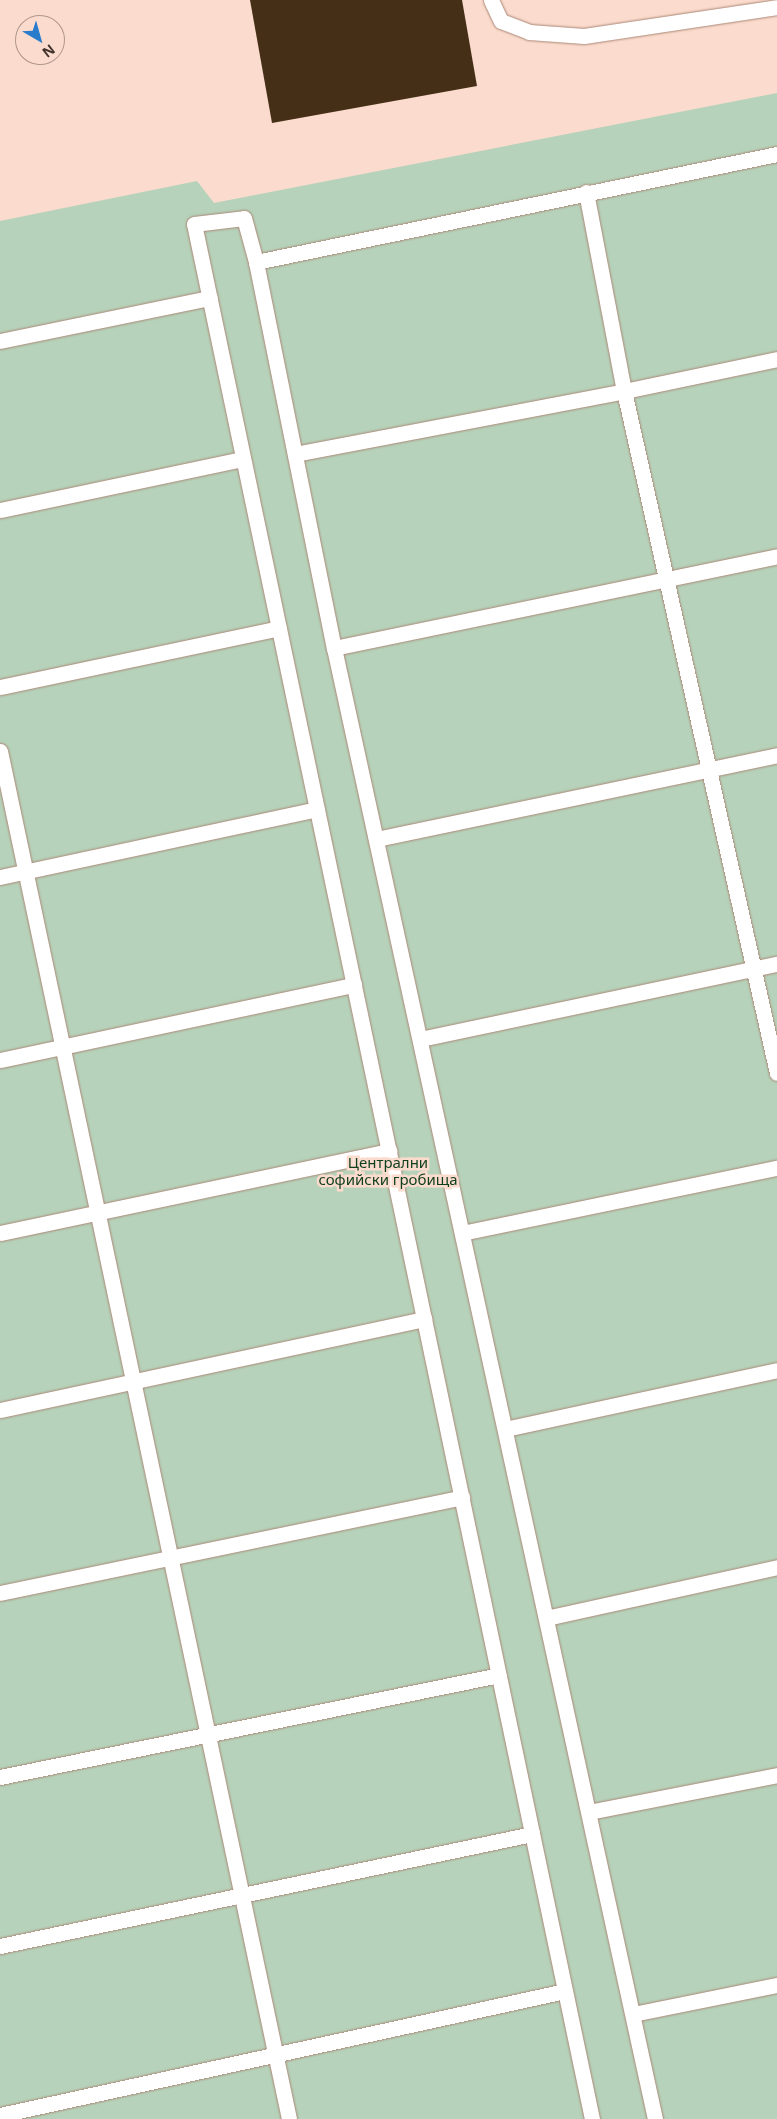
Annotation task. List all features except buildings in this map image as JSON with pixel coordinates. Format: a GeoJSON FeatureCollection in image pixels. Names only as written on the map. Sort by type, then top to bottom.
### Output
{"type":"FeatureCollection","features":[{"type":"Feature","properties":{"kind":"lane"},"geometry":{"type":"LineString","coordinates":[[491,0],[501,21],[529,32],[584,36],[777,7]]}},
{"type":"Feature","properties":{"kind":"lane"},"geometry":{"type":"LineString","coordinates":[[256,262],[586,192],[777,154]]}},
{"type":"Feature","properties":{"kind":"lane"},"geometry":{"type":"LineString","coordinates":[[586,192],[624,391],[777,1073]]}},
{"type":"Feature","properties":{"kind":"lane"},"geometry":{"type":"LineString","coordinates":[[592,2119],[194,224],[244,218],[256,262],[334,648],[655,2119]]}},
{"type":"Feature","properties":{"kind":"lane"},"geometry":{"type":"LineString","coordinates":[[0,341],[210,298]]}},
{"type":"Feature","properties":{"kind":"lane"},"geometry":{"type":"LineString","coordinates":[[294,454],[624,391],[777,359]]}},
{"type":"Feature","properties":{"kind":"lane"},"geometry":{"type":"LineString","coordinates":[[0,510],[243,458]]}},
{"type":"Feature","properties":{"kind":"lane"},"geometry":{"type":"LineString","coordinates":[[334,648],[777,556]]}},
{"type":"Feature","properties":{"kind":"lane"},"geometry":{"type":"LineString","coordinates":[[0,687],[279,628]]}},
{"type":"Feature","properties":{"kind":"lane"},"geometry":{"type":"LineString","coordinates":[[0,751],[289,2119]]}},
{"type":"Feature","properties":{"kind":"lane"},"geometry":{"type":"LineString","coordinates":[[376,839],[777,755]]}},
{"type":"Feature","properties":{"kind":"lane"},"geometry":{"type":"LineString","coordinates":[[0,877],[317,809]]}},
{"type":"Feature","properties":{"kind":"lane"},"geometry":{"type":"LineString","coordinates":[[420,1039],[777,964]]}},
{"type":"Feature","properties":{"kind":"lane"},"geometry":{"type":"LineString","coordinates":[[0,1060],[354,985]]}},
{"type":"Feature","properties":{"kind":"lane"},"geometry":{"type":"LineString","coordinates":[[0,1233],[389,1151]]}},
{"type":"Feature","properties":{"kind":"lane"},"geometry":{"type":"LineString","coordinates":[[462,1233],[777,1168]]}},
{"type":"Feature","properties":{"kind":"lane"},"geometry":{"type":"LineString","coordinates":[[0,1410],[424,1319]]}},
{"type":"Feature","properties":{"kind":"lane"},"geometry":{"type":"LineString","coordinates":[[505,1429],[777,1370]]}},
{"type":"Feature","properties":{"kind":"lane"},"geometry":{"type":"LineString","coordinates":[[0,1593],[462,1497]]}},
{"type":"Feature","properties":{"kind":"lane"},"geometry":{"type":"LineString","coordinates":[[546,1618],[777,1567]]}},
{"type":"Feature","properties":{"kind":"lane"},"geometry":{"type":"LineString","coordinates":[[0,1777],[499,1675]]}},
{"type":"Feature","properties":{"kind":"lane"},"geometry":{"type":"LineString","coordinates":[[589,1812],[777,1775]]}},
{"type":"Feature","properties":{"kind":"lane"},"geometry":{"type":"LineString","coordinates":[[0,1946],[532,1834]]}},
{"type":"Feature","properties":{"kind":"lane"},"geometry":{"type":"LineString","coordinates":[[633,2014],[777,1985]]}},
{"type":"Feature","properties":{"kind":"lane"},"geometry":{"type":"LineString","coordinates":[[0,2115],[565,1991]]}},
{"type":"Feature","properties":{"kind":"green space","name":"Централни софийски гробища"},"geometry":{"type":"Polygon","coordinates":[[[777,93],[777,2119],[0,2119],[0,221],[197,181],[214,203],[777,93]]]}}]}
